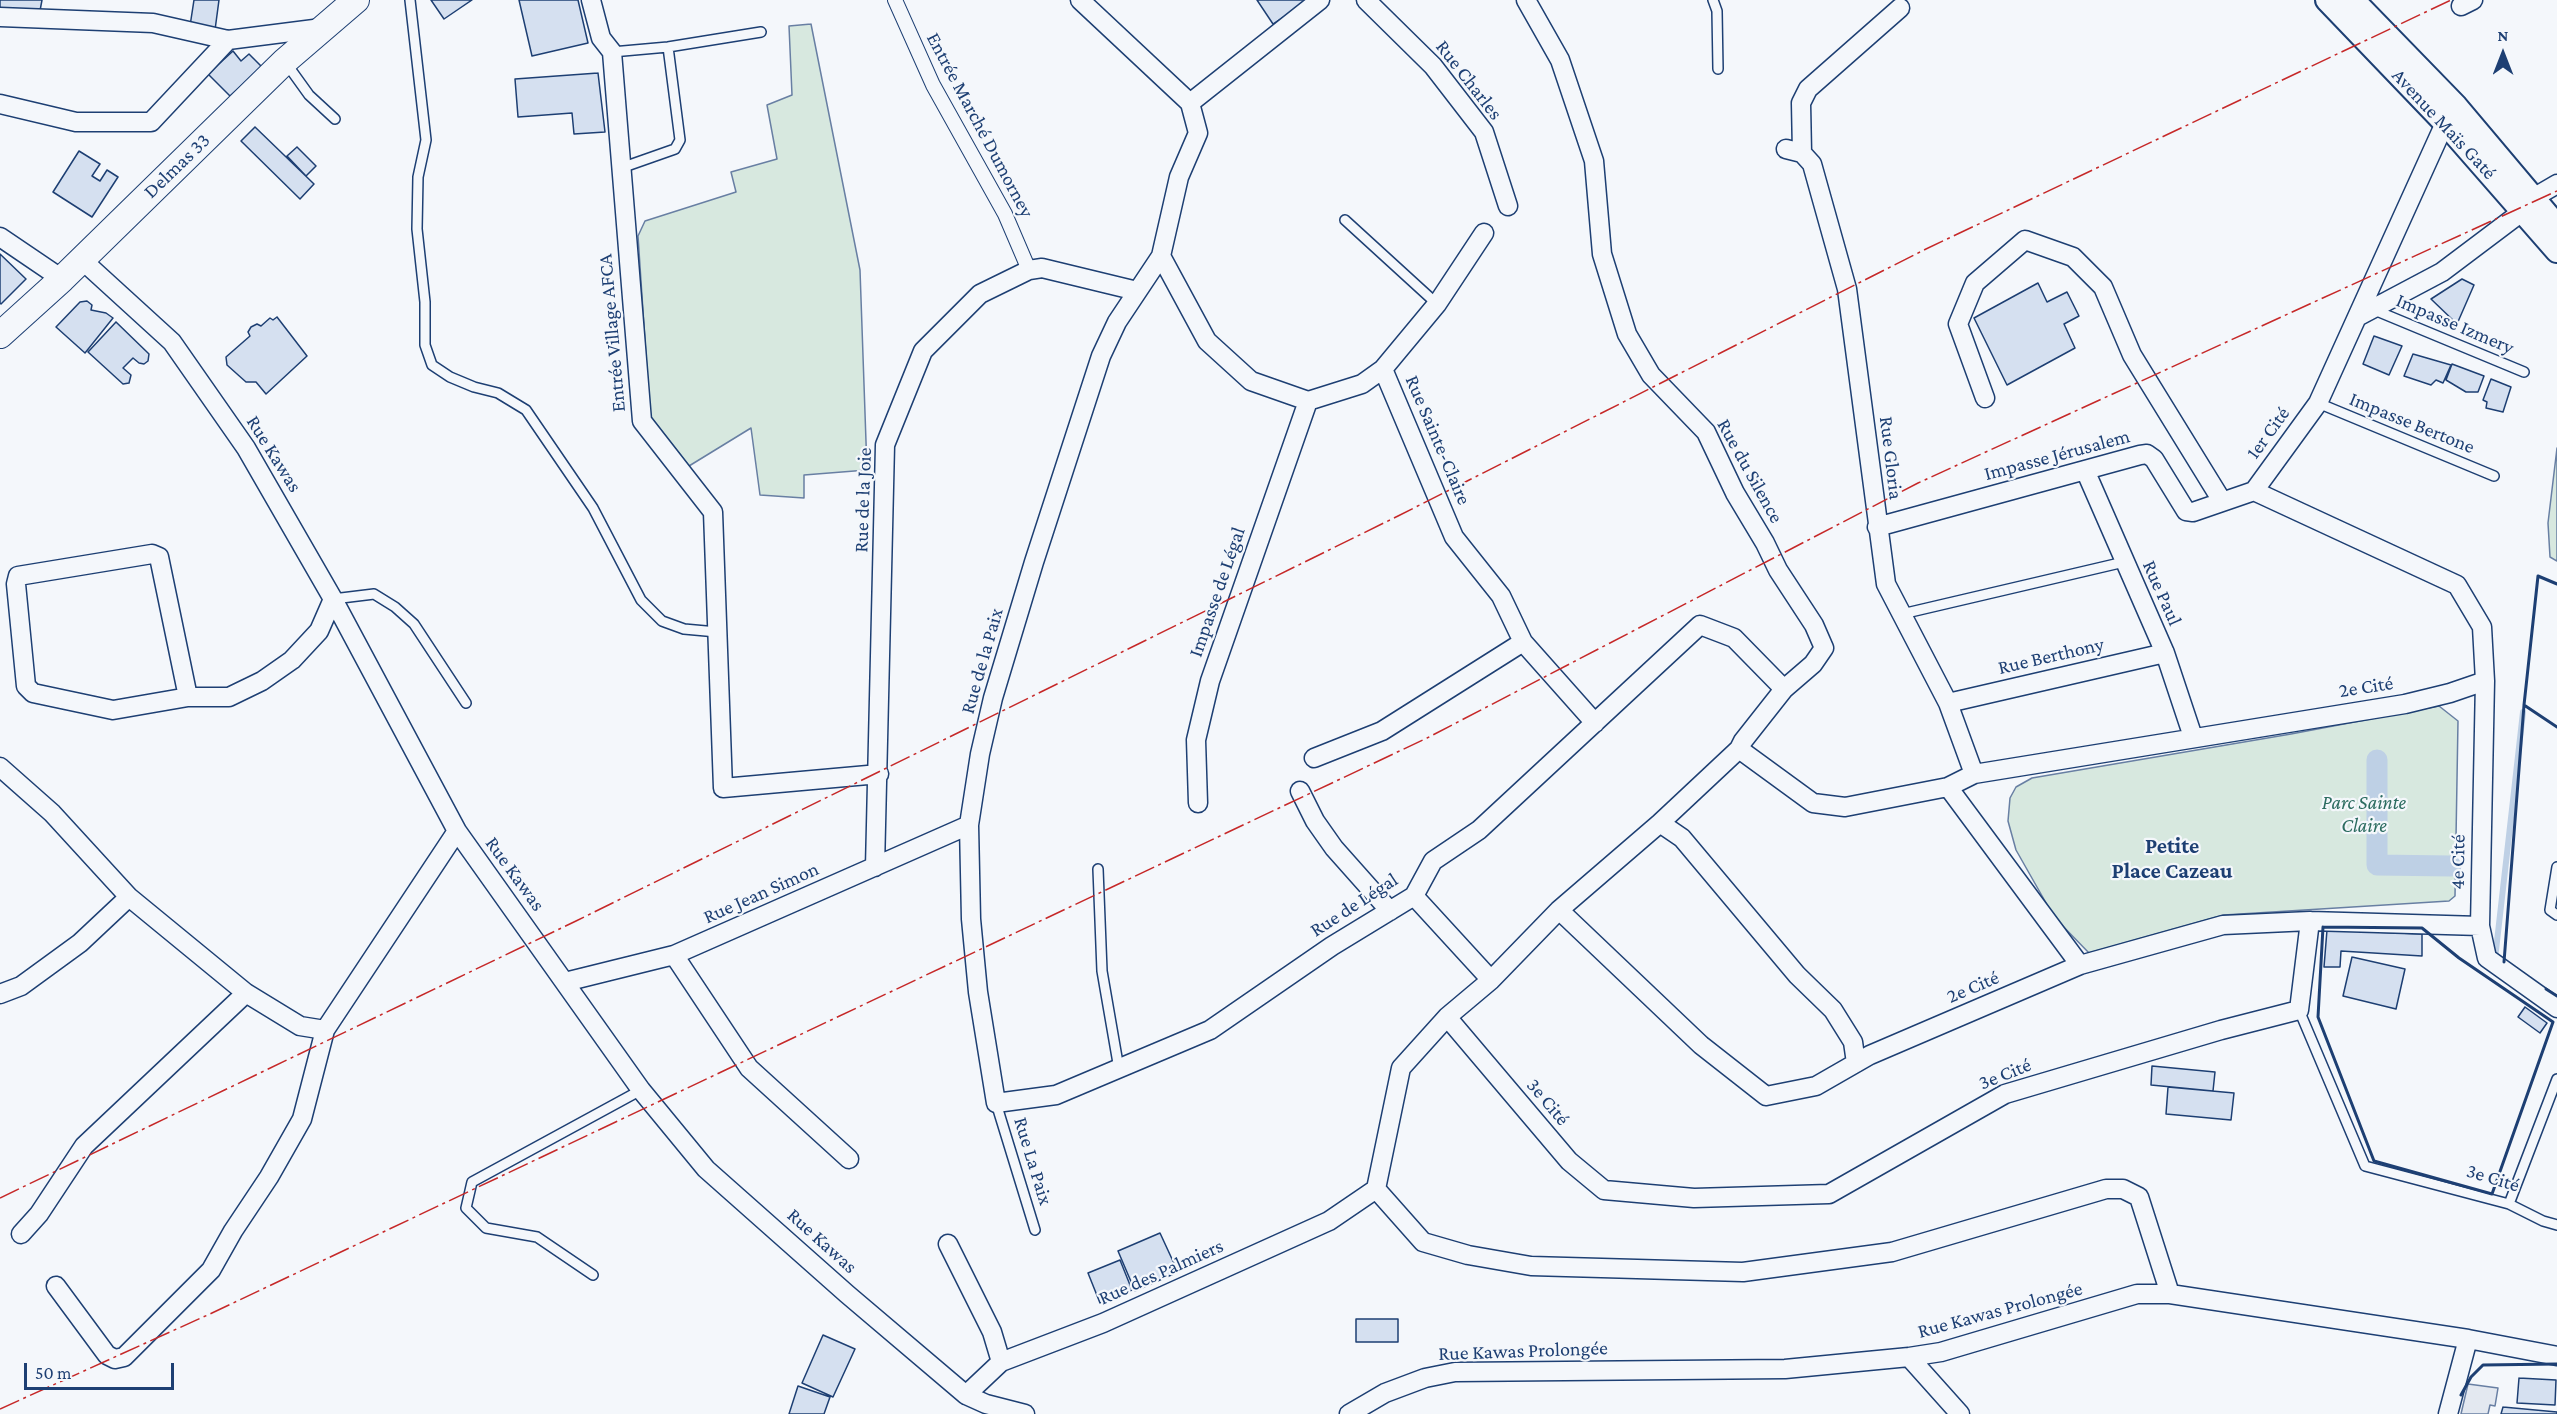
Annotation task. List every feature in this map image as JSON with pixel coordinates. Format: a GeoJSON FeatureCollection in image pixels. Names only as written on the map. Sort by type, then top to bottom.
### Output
{"type":"FeatureCollection","features":[{"type":"Feature","properties":{"kind":"main road","name":"Delmas 33"},"geometry":{"type":"LineString","coordinates":[[0,336],[62,279],[285,61],[356,0]]}},
{"type":"Feature","properties":{"kind":"street","name":"Entrée Village AFCA"},"geometry":{"type":"LineString","coordinates":[[591,0],[601,38],[612,52],[642,421],[713,512],[723,788],[879,774]]}},
{"type":"Feature","properties":{"kind":"street","name":"Entrée Marché Dumorney"},"geometry":{"type":"LineString","coordinates":[[895,0],[933,85],[1005,214],[1029,270]]}},
{"type":"Feature","properties":{"kind":"street"},"geometry":{"type":"LineString","coordinates":[[1080,0],[1190,103],[1198,133],[1179,177],[1161,256],[1207,341],[1251,381],[1308,401]]}},
{"type":"Feature","properties":{"kind":"street"},"geometry":{"type":"LineString","coordinates":[[1190,103],[1320,0]]}},
{"type":"Feature","properties":{"kind":"street","name":"Rue Charles"},"geometry":{"type":"LineString","coordinates":[[1366,0],[1433,66],[1484,132],[1508,206]]}},
{"type":"Feature","properties":{"kind":"street","name":"Rue du Silence"},"geometry":{"type":"LineString","coordinates":[[1526,0],[1560,60],[1594,161],[1602,254],[1627,334],[1651,375],[1706,432],[1735,493],[1765,543],[1778,570],[1814,625],[1824,648],[1812,664],[1784,689]]}},
{"type":"Feature","properties":{"kind":"street","name":"Avenue Maïs Gaté"},"geometry":{"type":"LineString","coordinates":[[2327,0],[2450,115]]}},
{"type":"Feature","properties":{"kind":"street","name":"Avenue Maïs Gaté"},"geometry":{"type":"LineString","coordinates":[[2353,0],[2528,204],[2557,251]]}},
{"type":"Feature","properties":{"kind":"street","name":"Rue Gloria"},"geometry":{"type":"LineString","coordinates":[[1900,8],[1808,89],[1801,103],[1794,151],[1812,165],[1847,289],[1886,584],[1948,703],[1974,774]]}},
{"type":"Feature","properties":{"kind":"street"},"geometry":{"type":"LineString","coordinates":[[0,17],[153,23],[228,40],[324,28]]}},
{"type":"Feature","properties":{"kind":"street"},"geometry":{"type":"LineString","coordinates":[[0,104],[76,123],[151,123],[228,40]]}},
{"type":"Feature","properties":{"kind":"street","name":"1er Cité"},"geometry":{"type":"LineString","coordinates":[[2450,115],[2365,312],[2318,403],[2254,491],[2457,585],[2482,627],[2485,681]]}},
{"type":"Feature","properties":{"kind":"street"},"geometry":{"type":"LineString","coordinates":[[2365,312],[2442,272],[2557,184]]}},
{"type":"Feature","properties":{"kind":"street","name":"Avenue Maïs Gaté"},"geometry":{"type":"LineString","coordinates":[[2528,204],[2557,226]]}},
{"type":"Feature","properties":{"kind":"street"},"geometry":{"type":"LineString","coordinates":[[1383,369],[1437,304],[1484,232]]}},
{"type":"Feature","properties":{"kind":"street"},"geometry":{"type":"LineString","coordinates":[[0,237],[62,279]]}},
{"type":"Feature","properties":{"kind":"street"},"geometry":{"type":"LineString","coordinates":[[1985,398],[1958,324],[1975,284],[2025,240],[2073,257],[2103,287],[2132,355],[2222,501]]}},
{"type":"Feature","properties":{"kind":"street","name":"Rue de la Paix"},"geometry":{"type":"LineString","coordinates":[[996,1104],[974,953],[969,825],[980,754],[993,698],[1034,562],[1101,356],[1117,322],[1161,256]]}},
{"type":"Feature","properties":{"kind":"street","name":"Rue Kawas"},"geometry":{"type":"LineString","coordinates":[[81,259],[172,342],[246,448],[333,599],[457,831],[641,1090],[706,1169],[847,1294],[966,1395],[983,1409],[1025,1414]]}},
{"type":"Feature","properties":{"kind":"street","name":"Rue de la Joie"},"geometry":{"type":"LineString","coordinates":[[875,867],[885,445],[923,351],[980,294],[1029,270],[1042,268],[1137,291]]}},
{"type":"Feature","properties":{"kind":"street","name":"Rue Sainte-Claire"},"geometry":{"type":"LineString","coordinates":[[1308,401],[1362,384],[1383,369],[1454,537],[1501,596],[1522,642],[1595,723]]}},
{"type":"Feature","properties":{"kind":"street","name":"Impasse de Légal"},"geometry":{"type":"LineString","coordinates":[[1198,803],[1196,740],[1210,681],[1308,401]]}},
{"type":"Feature","properties":{"kind":"street","name":"Impasse Jérusalem"},"geometry":{"type":"LineString","coordinates":[[1877,527],[2147,454],[2154,459],[2186,511],[2193,512],[2254,491]]}},
{"type":"Feature","properties":{"kind":"street","name":"Rue Paul"},"geometry":{"type":"LineString","coordinates":[[2085,470],[2165,653],[2193,737]]}},
{"type":"Feature","properties":{"kind":"street"},"geometry":{"type":"LineString","coordinates":[[188,697],[159,557],[152,554],[18,576],[16,584],[26,686],[33,693],[113,710],[188,697],[230,697],[262,681],[292,660],[319,631],[333,599]]}},
{"type":"Feature","properties":{"kind":"street","name":"Rue de Légal"},"geometry":{"type":"LineString","coordinates":[[996,1104],[1056,1095],[1210,1030],[1332,946],[1414,896],[1433,861],[1479,831],[1700,625],[1734,638],[1784,689]]}},
{"type":"Feature","properties":{"kind":"street"},"geometry":{"type":"LineString","coordinates":[[1314,758],[1382,731],[1522,642]]}},
{"type":"Feature","properties":{"kind":"street","name":"Rue Berthony"},"geometry":{"type":"LineString","coordinates":[[1948,703],[2165,653]]}},
{"type":"Feature","properties":{"kind":"street","name":"2e Cité"},"geometry":{"type":"LineString","coordinates":[[1741,745],[1813,803],[1845,807],[1948,787],[1974,774],[2405,704],[2450,693],[2485,681]]}},
{"type":"Feature","properties":{"kind":"street","name":"4e Cité"},"geometry":{"type":"LineString","coordinates":[[2485,681],[2480,926],[2487,958],[2557,1008]]}},
{"type":"Feature","properties":{"kind":"street"},"geometry":{"type":"LineString","coordinates":[[1784,689],[1741,745],[1660,823],[1559,910],[1491,980],[1447,1017],[1401,1068],[1376,1189],[1423,1242],[1468,1255],[1531,1266],[1743,1272],[1892,1252],[2106,1189],[2123,1189],[2139,1197],[2170,1294]]}},
{"type":"Feature","properties":{"kind":"street"},"geometry":{"type":"LineString","coordinates":[[0,767],[52,813],[129,897],[246,993],[300,1026],[325,1030]]}},
{"type":"Feature","properties":{"kind":"street"},"geometry":{"type":"LineString","coordinates":[[1948,787],[2080,965]]}},
{"type":"Feature","properties":{"kind":"street"},"geometry":{"type":"LineString","coordinates":[[1300,791],[1315,820],[1334,848],[1390,911]]}},
{"type":"Feature","properties":{"kind":"street"},"geometry":{"type":"LineString","coordinates":[[1660,823],[1682,838],[1797,975],[1833,1010],[1853,1042],[1856,1063]]}},
{"type":"Feature","properties":{"kind":"street","name":"Rue Jean Simon"},"geometry":{"type":"LineString","coordinates":[[565,982],[674,955],[969,825]]}},
{"type":"Feature","properties":{"kind":"street"},"geometry":{"type":"LineString","coordinates":[[56,1286],[107,1355],[115,1359],[124,1357],[212,1270],[233,1231],[270,1177],[302,1119],[325,1030],[457,831]]}},
{"type":"Feature","properties":{"kind":"street"},"geometry":{"type":"LineString","coordinates":[[1414,896],[1491,980]]}},
{"type":"Feature","properties":{"kind":"street"},"geometry":{"type":"LineString","coordinates":[[0,994],[21,986],[80,943],[129,897]]}},
{"type":"Feature","properties":{"kind":"street","name":"2e Cité"},"geometry":{"type":"LineString","coordinates":[[1559,910],[1701,1045],[1766,1096],[1816,1086],[1856,1063],[2080,965],[2223,925],[2310,921],[2480,926]]}},
{"type":"Feature","properties":{"kind":"street"},"geometry":{"type":"LineString","coordinates":[[2299,1010],[2310,921]]}},
{"type":"Feature","properties":{"kind":"street"},"geometry":{"type":"LineString","coordinates":[[674,955],[749,1068],[849,1159]]}},
{"type":"Feature","properties":{"kind":"street"},"geometry":{"type":"LineString","coordinates":[[21,1234],[39,1214],[84,1146],[246,993]]}},
{"type":"Feature","properties":{"kind":"street","name":"3e Cité"},"geometry":{"type":"LineString","coordinates":[[1447,1017],[1569,1161],[1604,1190],[1694,1198],[1829,1194],[2005,1094],[2221,1030],[2299,1010]]}},
{"type":"Feature","properties":{"kind":"street","name":"Rue des Palmiers"},"geometry":{"type":"LineString","coordinates":[[966,1395],[1001,1362],[1103,1323],[1329,1221],[1376,1189]]}},
{"type":"Feature","properties":{"kind":"street"},"geometry":{"type":"LineString","coordinates":[[948,1244],[992,1332],[1001,1362]]}},
{"type":"Feature","properties":{"kind":"street","name":"Rue Kawas Prolongée"},"geometry":{"type":"LineString","coordinates":[[1349,1414],[1385,1393],[1425,1378],[1455,1372],[1785,1369],[1909,1357],[1941,1352],[2137,1294],[2170,1294],[2468,1339],[2557,1356]]}},
{"type":"Feature","properties":{"kind":"street"},"geometry":{"type":"LineString","coordinates":[[2448,1414],[2468,1339]]}},
{"type":"Feature","properties":{"kind":"street"},"geometry":{"type":"LineString","coordinates":[[1909,1357],[1960,1414]]}},
{"type":"Feature","properties":{"kind":"lane"},"geometry":{"type":"LineString","coordinates":[[410,0],[426,140],[418,177],[417,229],[425,302],[425,345],[432,365],[458,381],[498,393],[526,410],[593,508],[641,600],[662,621],[684,629],[717,632]]}},
{"type":"Feature","properties":{"kind":"lane"},"geometry":{"type":"LineString","coordinates":[[1713,0],[1717,11],[1718,69]]}},
{"type":"Feature","properties":{"kind":"lane"},"geometry":{"type":"LineString","coordinates":[[612,52],[668,47],[761,32]]}},
{"type":"Feature","properties":{"kind":"lane"},"geometry":{"type":"LineString","coordinates":[[621,168],[675,149],[680,140],[668,47]]}},
{"type":"Feature","properties":{"kind":"lane"},"geometry":{"type":"LineString","coordinates":[[285,61],[309,95],[335,119]]}},
{"type":"Feature","properties":{"kind":"lane"},"geometry":{"type":"LineString","coordinates":[[1345,220],[1437,304]]}},
{"type":"Feature","properties":{"kind":"lane","name":"Impasse Izmery"},"geometry":{"type":"LineString","coordinates":[[2365,312],[2524,372]]}},
{"type":"Feature","properties":{"kind":"lane","name":"Impasse Bertone"},"geometry":{"type":"LineString","coordinates":[[2318,403],[2494,476]]}},
{"type":"Feature","properties":{"kind":"lane"},"geometry":{"type":"LineString","coordinates":[[1902,614],[2124,562]]}},
{"type":"Feature","properties":{"kind":"lane"},"geometry":{"type":"LineString","coordinates":[[333,599],[374,594],[395,607],[414,624],[466,703]]}},
{"type":"Feature","properties":{"kind":"lane"},"geometry":{"type":"LineString","coordinates":[[2557,867],[2550,910],[2557,915]]}},
{"type":"Feature","properties":{"kind":"lane"},"geometry":{"type":"LineString","coordinates":[[1098,869],[1102,971],[1119,1070]]}},
{"type":"Feature","properties":{"kind":"lane","name":"3e Cité"},"geometry":{"type":"LineString","coordinates":[[2299,1010],[2365,1166],[2509,1204],[2543,1221],[2557,1225]]}},
{"type":"Feature","properties":{"kind":"lane"},"geometry":{"type":"LineString","coordinates":[[2509,1204],[2557,1079]]}},
{"type":"Feature","properties":{"kind":"lane"},"geometry":{"type":"LineString","coordinates":[[593,1275],[537,1237],[486,1228],[466,1208],[472,1182],[641,1090]]}},
{"type":"Feature","properties":{"kind":"lane","name":"Rue La Paix"},"geometry":{"type":"LineString","coordinates":[[996,1104],[1035,1230]]}},
{"type":"Feature","properties":{"kind":"green space"},"geometry":{"type":"Polygon","coordinates":[[[811,24],[860,270],[867,470],[804,475],[804,498],[760,495],[751,428],[689,466],[650,416],[638,236],[645,221],[736,192],[731,172],[777,159],[767,105],[792,95],[789,26],[811,24]]]}},
{"type":"Feature","properties":{"kind":"green space"},"geometry":{"type":"Polygon","coordinates":[[[2557,448],[2557,561],[2550,557],[2548,523],[2557,448]]]}},
{"type":"Feature","properties":{"kind":"green space","name":"Parc Sainte Claire"},"geometry":{"type":"Polygon","coordinates":[[[2439,706],[2458,721],[2455,896],[2449,901],[2224,915],[2089,953],[2054,917],[2016,850],[2008,821],[2010,798],[2016,787],[2032,778],[2439,706]]]}},
{"type":"Feature","properties":{"kind":"shaded area"},"geometry":{"type":"Polygon","coordinates":[[[2468,1384],[2498,1388],[2495,1406],[2490,1405],[2488,1414],[2461,1414],[2468,1384]]]}},
{"type":"Feature","properties":{"kind":"building"},"geometry":{"type":"Polygon","coordinates":[[[0,0],[42,0],[39,16],[0,9],[0,0]]]}},
{"type":"Feature","properties":{"kind":"building"},"geometry":{"type":"Polygon","coordinates":[[[194,0],[219,0],[215,30],[190,26],[194,0]]]}},
{"type":"Feature","properties":{"kind":"building"},"geometry":{"type":"Polygon","coordinates":[[[431,0],[472,0],[444,19],[431,0]]]}},
{"type":"Feature","properties":{"kind":"building"},"geometry":{"type":"Polygon","coordinates":[[[519,0],[578,0],[588,43],[532,56],[519,0]]]}},
{"type":"Feature","properties":{"kind":"building"},"geometry":{"type":"Polygon","coordinates":[[[1257,0],[1309,0],[1273,24],[1257,0]]]}},
{"type":"Feature","properties":{"kind":"building"},"geometry":{"type":"Polygon","coordinates":[[[233,51],[241,61],[249,54],[262,67],[230,96],[208,74],[233,51]]]}},
{"type":"Feature","properties":{"kind":"building"},"geometry":{"type":"Polygon","coordinates":[[[598,73],[605,132],[574,134],[572,113],[518,117],[515,79],[598,73]]]}},
{"type":"Feature","properties":{"kind":"building"},"geometry":{"type":"Polygon","coordinates":[[[255,127],[314,184],[300,199],[241,141],[255,127]]]}},
{"type":"Feature","properties":{"kind":"building"},"geometry":{"type":"Polygon","coordinates":[[[297,147],[316,166],[306,176],[287,156],[297,147]]]}},
{"type":"Feature","properties":{"kind":"building"},"geometry":{"type":"Polygon","coordinates":[[[79,151],[100,164],[92,176],[100,181],[107,170],[118,177],[92,217],[53,192],[79,151]]]}},
{"type":"Feature","properties":{"kind":"building"},"geometry":{"type":"Polygon","coordinates":[[[0,254],[26,279],[1,304],[0,303],[0,254]]]}},
{"type":"Feature","properties":{"kind":"building"},"geometry":{"type":"Polygon","coordinates":[[[2462,279],[2474,285],[2457,324],[2431,299],[2462,279]]]}},
{"type":"Feature","properties":{"kind":"building"},"geometry":{"type":"Polygon","coordinates":[[[2038,283],[2047,302],[2067,292],[2079,316],[2064,324],[2075,348],[2007,385],[1974,318],[2038,283]]]}},
{"type":"Feature","properties":{"kind":"building"},"geometry":{"type":"Polygon","coordinates":[[[87,301],[92,305],[91,310],[106,313],[113,318],[85,353],[56,327],[80,302],[87,301]]]}},
{"type":"Feature","properties":{"kind":"building"},"geometry":{"type":"Polygon","coordinates":[[[277,317],[307,356],[266,394],[256,382],[246,382],[227,365],[226,357],[250,336],[248,332],[251,327],[257,324],[261,326],[270,318],[273,320],[277,317]]]}},
{"type":"Feature","properties":{"kind":"building"},"geometry":{"type":"Polygon","coordinates":[[[116,322],[149,354],[148,361],[144,364],[133,358],[123,368],[131,375],[129,383],[123,384],[88,352],[116,322]]]}},
{"type":"Feature","properties":{"kind":"building"},"geometry":{"type":"Polygon","coordinates":[[[2374,336],[2402,346],[2389,375],[2363,364],[2374,336]]]}},
{"type":"Feature","properties":{"kind":"building"},"geometry":{"type":"Polygon","coordinates":[[[2413,354],[2451,365],[2443,383],[2436,380],[2431,385],[2404,376],[2413,354]]]}},
{"type":"Feature","properties":{"kind":"building"},"geometry":{"type":"Polygon","coordinates":[[[2452,364],[2484,376],[2478,392],[2466,392],[2446,380],[2452,364]]]}},
{"type":"Feature","properties":{"kind":"building"},"geometry":{"type":"Polygon","coordinates":[[[2491,379],[2511,387],[2503,412],[2486,408],[2487,402],[2483,400],[2491,379]]]}},
{"type":"Feature","properties":{"kind":"building"},"geometry":{"type":"Polygon","coordinates":[[[2327,930],[2422,934],[2422,956],[2341,951],[2340,967],[2324,967],[2327,930]]]}},
{"type":"Feature","properties":{"kind":"building"},"geometry":{"type":"Polygon","coordinates":[[[2352,957],[2405,969],[2396,1009],[2343,996],[2352,957]]]}},
{"type":"Feature","properties":{"kind":"building"},"geometry":{"type":"Polygon","coordinates":[[[2525,1007],[2547,1023],[2540,1033],[2518,1017],[2525,1007]]]}},
{"type":"Feature","properties":{"kind":"building"},"geometry":{"type":"Polygon","coordinates":[[[2152,1066],[2215,1072],[2213,1091],[2151,1085],[2152,1066]]]}},
{"type":"Feature","properties":{"kind":"building"},"geometry":{"type":"Polygon","coordinates":[[[2168,1087],[2234,1093],[2231,1120],[2166,1114],[2168,1087]]]}},
{"type":"Feature","properties":{"kind":"building"},"geometry":{"type":"Polygon","coordinates":[[[1160,1233],[1178,1272],[1135,1291],[1118,1251],[1160,1233]]]}},
{"type":"Feature","properties":{"kind":"building"},"geometry":{"type":"Polygon","coordinates":[[[1120,1260],[1132,1290],[1100,1303],[1088,1273],[1120,1260]]]}},
{"type":"Feature","properties":{"kind":"building"},"geometry":{"type":"Polygon","coordinates":[[[1356,1319],[1398,1319],[1398,1342],[1356,1342],[1356,1319]]]}},
{"type":"Feature","properties":{"kind":"building"},"geometry":{"type":"Polygon","coordinates":[[[823,1335],[855,1349],[833,1397],[802,1383],[823,1335]]]}},
{"type":"Feature","properties":{"kind":"building"},"geometry":{"type":"Polygon","coordinates":[[[2519,1378],[2556,1380],[2555,1405],[2517,1403],[2519,1378]]]}},
{"type":"Feature","properties":{"kind":"building"},"geometry":{"type":"Polygon","coordinates":[[[798,1386],[830,1397],[824,1414],[789,1414],[798,1386]]]}},
{"type":"Feature","properties":{"kind":"building"},"geometry":{"type":"Polygon","coordinates":[[[2503,1407],[2557,1412],[2557,1414],[2501,1414],[2503,1407]]]}},
{"type":"Feature","properties":{"kind":"waterway"},"geometry":{"type":"LineString","coordinates":[[2495,959],[2523,712]]}},
{"type":"Feature","properties":{"kind":"waterway"},"geometry":{"type":"LineString","coordinates":[[2377,760],[2377,865],[2451,866]]}},
{"type":"Feature","properties":{"kind":"wall"},"geometry":{"type":"LineString","coordinates":[[2504,962],[2524,705],[2538,576],[2557,584]]}},
{"type":"Feature","properties":{"kind":"wall"},"geometry":{"type":"LineString","coordinates":[[2524,705],[2557,727]]}},
{"type":"Feature","properties":{"kind":"wall"},"geometry":{"type":"LineString","coordinates":[[2323,927],[2422,928],[2459,958],[2553,1022],[2492,1194],[2374,1161],[2318,1017],[2323,927]]}},
{"type":"Feature","properties":{"kind":"wall"},"geometry":{"type":"LineString","coordinates":[[2546,989],[2557,996]]}},
{"type":"Feature","properties":{"kind":"wall"},"geometry":{"type":"LineString","coordinates":[[2461,1395],[2471,1377],[2483,1365],[2557,1364]]}},
{"type":"Feature","properties":{"kind":"power"},"geometry":{"type":"LineString","coordinates":[[0,1198],[576,921],[1398,516],[1926,249],[2451,0]]}},
{"type":"Feature","properties":{"kind":"power"},"geometry":{"type":"LineString","coordinates":[[0,1409],[212,1313],[1427,738],[1918,483],[2557,191]]}},
{"type":"Feature","properties":{"kind":"district","name":"Petite Place Cazeau"},"geometry":{"type":"Point","coordinates":[2172,858]}}]}
